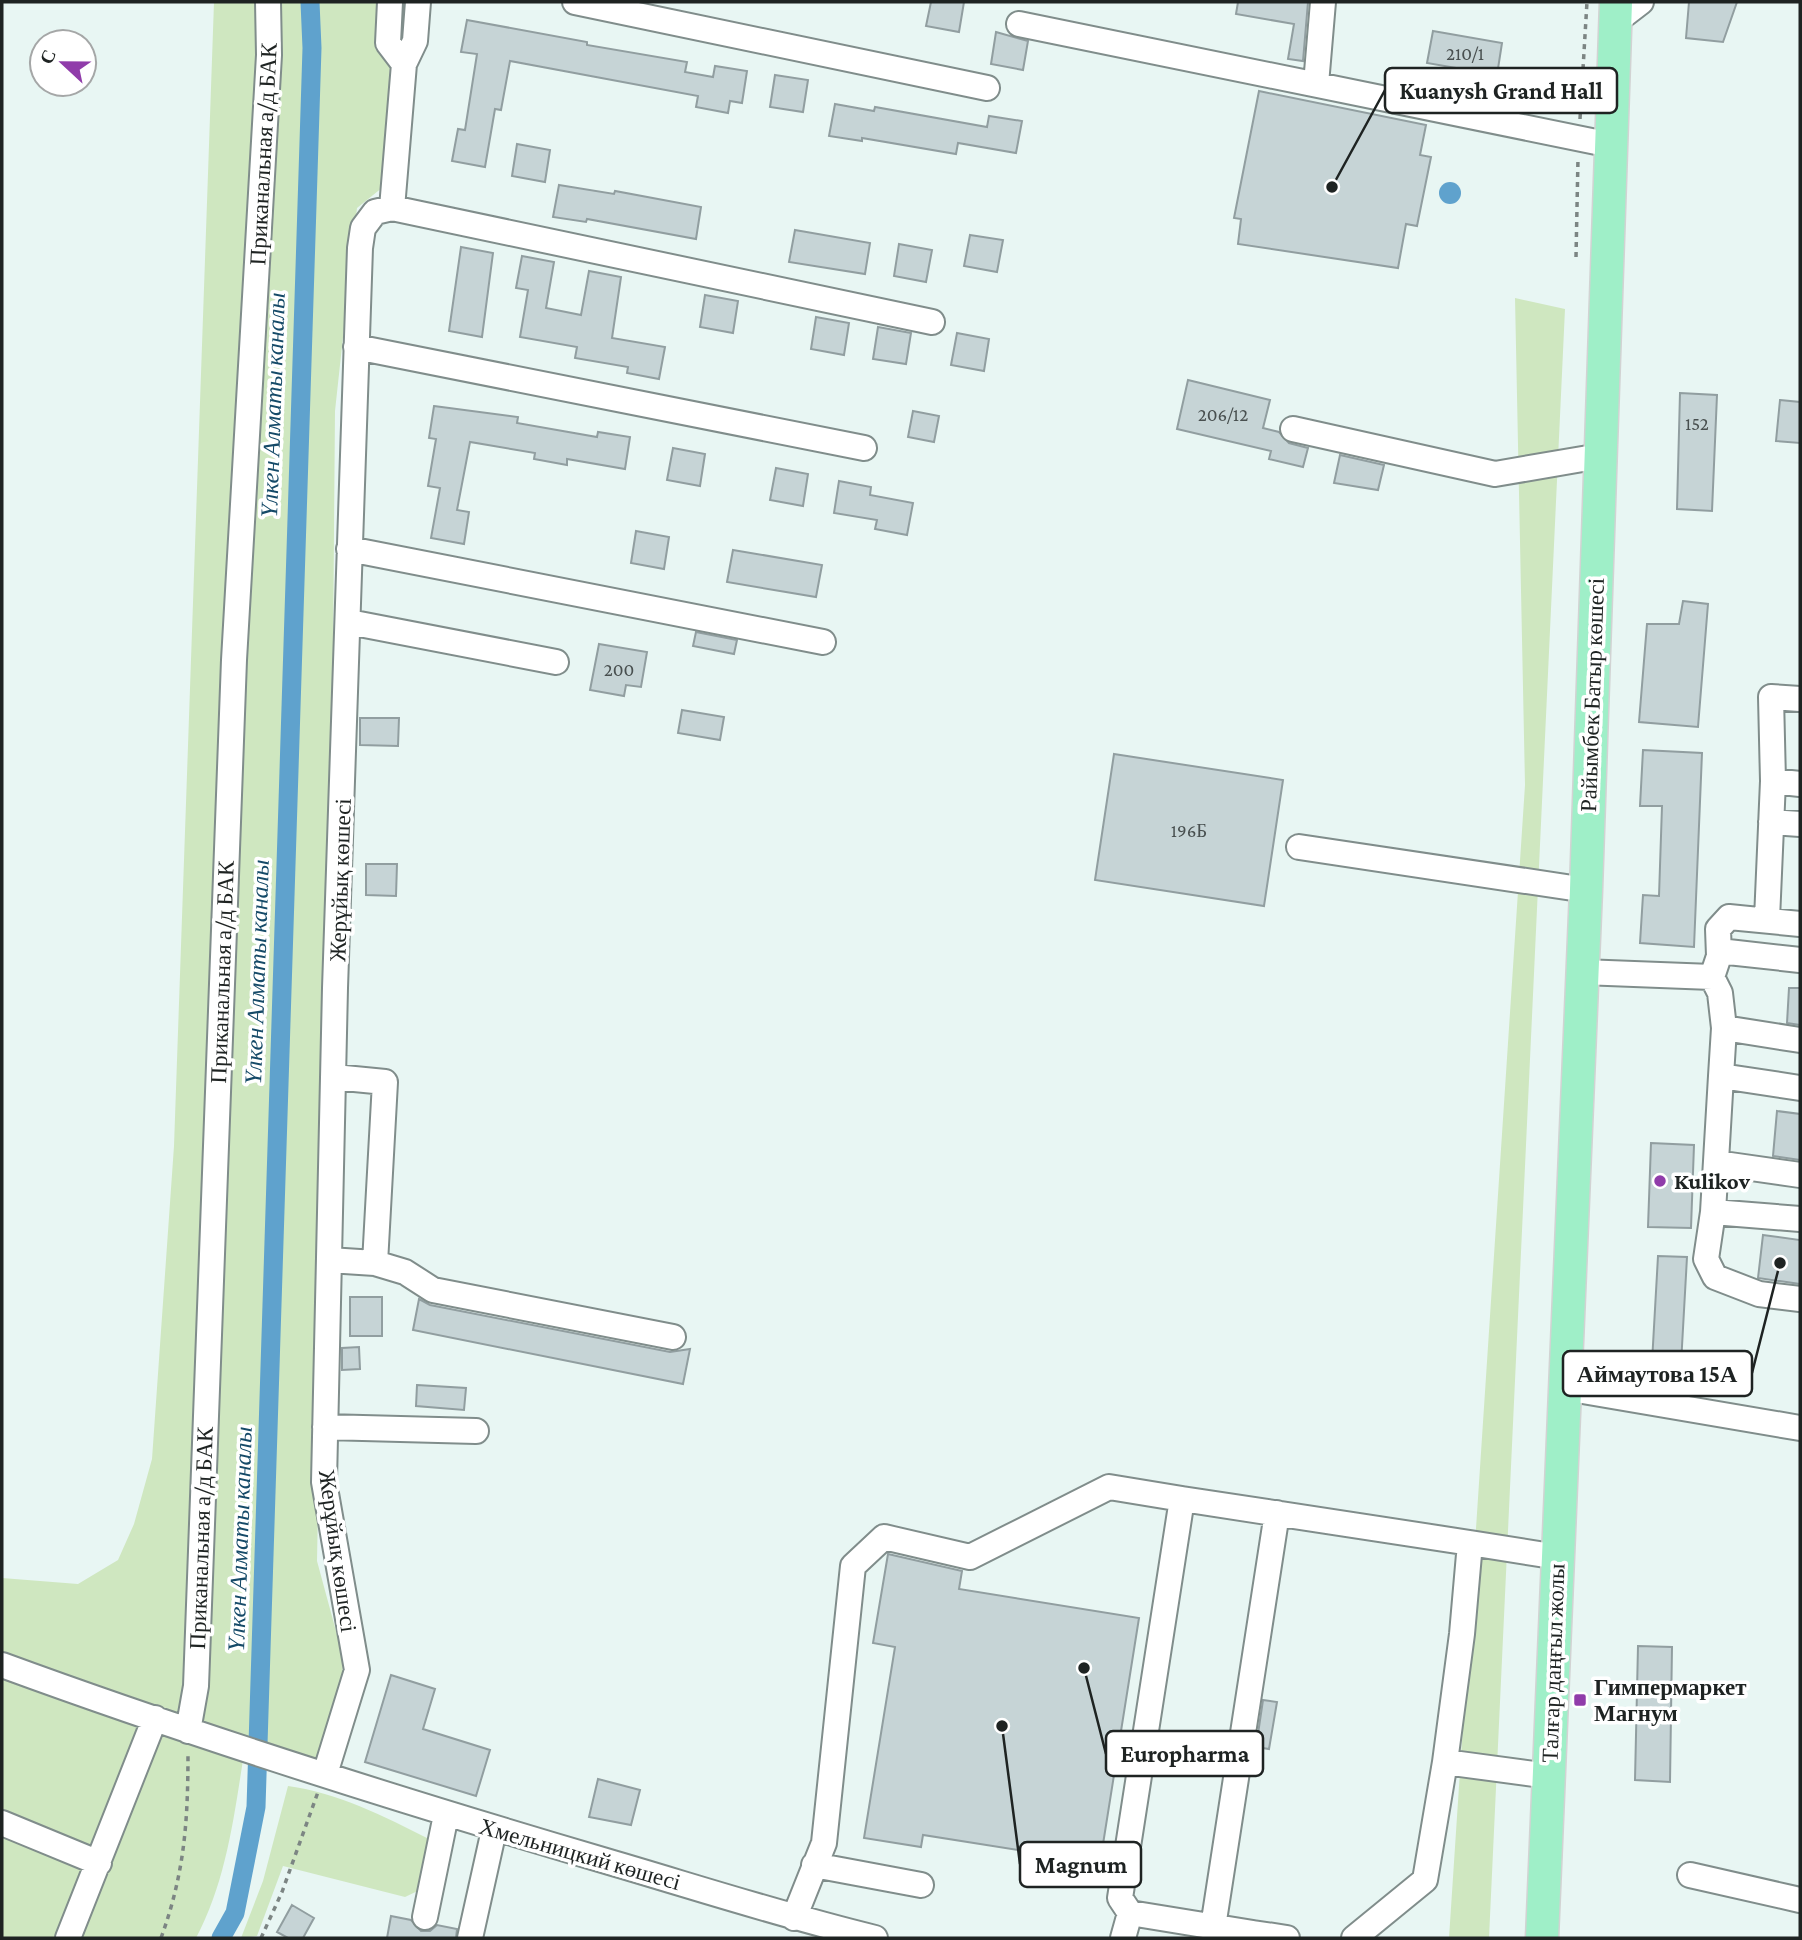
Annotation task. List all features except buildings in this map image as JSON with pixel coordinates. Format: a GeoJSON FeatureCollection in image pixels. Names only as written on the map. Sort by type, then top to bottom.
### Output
{"type":"FeatureCollection","features":[{"type":"Feature","properties":{"kind":"main road","name":"Райымбек Батыр көшесі"},"geometry":{"type":"LineString","coordinates":[[1565,1388],[1586,890],[1616,12]]}},
{"type":"Feature","properties":{"kind":"main road","name":"Талғар даңғыл жолы"},"geometry":{"type":"LineString","coordinates":[[1542,1938],[1565,1388]]}},
{"type":"Feature","properties":{"kind":"street","name":"Приканальная а/д БАК"},"geometry":{"type":"LineString","coordinates":[[188,1731],[196,1686],[234,660],[269,55],[268,2]]}},
{"type":"Feature","properties":{"kind":"street"},"geometry":{"type":"LineString","coordinates":[[390,2],[388,43],[404,64]]}},
{"type":"Feature","properties":{"kind":"street"},"geometry":{"type":"LineString","coordinates":[[418,2],[415,41],[404,64],[392,208],[932,322]]}},
{"type":"Feature","properties":{"kind":"street"},"geometry":{"type":"LineString","coordinates":[[575,2],[987,88]]}},
{"type":"Feature","properties":{"kind":"street"},"geometry":{"type":"LineString","coordinates":[[1316,85],[1323,2]]}},
{"type":"Feature","properties":{"kind":"street"},"geometry":{"type":"LineString","coordinates":[[1616,12],[1641,2]]}},
{"type":"Feature","properties":{"kind":"street"},"geometry":{"type":"LineString","coordinates":[[1019,24],[1611,145]]}},
{"type":"Feature","properties":{"kind":"street","name":"Жерұйық көшесі"},"geometry":{"type":"LineString","coordinates":[[325,1774],[357,1670],[324,1482],[349,549],[360,248],[363,228],[375,212],[392,208]]}},
{"type":"Feature","properties":{"kind":"street"},"geometry":{"type":"LineString","coordinates":[[356,347],[864,448]]}},
{"type":"Feature","properties":{"kind":"street"},"geometry":{"type":"LineString","coordinates":[[1293,429],[1495,474],[1600,456]]}},
{"type":"Feature","properties":{"kind":"street"},"geometry":{"type":"LineString","coordinates":[[349,549],[823,642]]}},
{"type":"Feature","properties":{"kind":"street"},"geometry":{"type":"LineString","coordinates":[[349,622],[556,662]]}},
{"type":"Feature","properties":{"kind":"street"},"geometry":{"type":"LineString","coordinates":[[1768,919],[1773,781],[1771,697],[1800,695]]}},
{"type":"Feature","properties":{"kind":"street"},"geometry":{"type":"LineString","coordinates":[[1773,781],[1800,784]]}},
{"type":"Feature","properties":{"kind":"street"},"geometry":{"type":"LineString","coordinates":[[1771,822],[1800,824]]}},
{"type":"Feature","properties":{"kind":"street"},"geometry":{"type":"LineString","coordinates":[[1299,847],[1586,890]]}},
{"type":"Feature","properties":{"kind":"street"},"geometry":{"type":"LineString","coordinates":[[1800,924],[1729,916],[1721,922],[1718,929],[1716,967],[1724,1028],[1713,1212],[1706,1259],[1715,1277],[1759,1294],[1800,1299]]}},
{"type":"Feature","properties":{"kind":"street"},"geometry":{"type":"LineString","coordinates":[[1582,972],[1716,967],[1740,953],[1800,960]]}},
{"type":"Feature","properties":{"kind":"street"},"geometry":{"type":"LineString","coordinates":[[1724,1028],[1800,1040]]}},
{"type":"Feature","properties":{"kind":"street"},"geometry":{"type":"LineString","coordinates":[[1721,1076],[1800,1088]]}},
{"type":"Feature","properties":{"kind":"street"},"geometry":{"type":"LineString","coordinates":[[334,1077],[385,1082],[374,1263]]}},
{"type":"Feature","properties":{"kind":"street"},"geometry":{"type":"LineString","coordinates":[[1716,1163],[1800,1175]]}},
{"type":"Feature","properties":{"kind":"street"},"geometry":{"type":"LineString","coordinates":[[1713,1212],[1800,1219]]}},
{"type":"Feature","properties":{"kind":"street"},"geometry":{"type":"LineString","coordinates":[[329,1260],[374,1263],[405,1272],[433,1290],[673,1337]]}},
{"type":"Feature","properties":{"kind":"street"},"geometry":{"type":"LineString","coordinates":[[1565,1388],[1800,1428]]}},
{"type":"Feature","properties":{"kind":"street"},"geometry":{"type":"LineString","coordinates":[[325,1427],[476,1431]]}},
{"type":"Feature","properties":{"kind":"street"},"geometry":{"type":"LineString","coordinates":[[794,1918],[824,1843],[853,1566],[884,1537],[970,1557],[1109,1487],[1558,1557]]}},
{"type":"Feature","properties":{"kind":"street"},"geometry":{"type":"LineString","coordinates":[[1182,1499],[1120,1898],[1130,1913],[1253,1936],[1287,1938]]}},
{"type":"Feature","properties":{"kind":"street"},"geometry":{"type":"LineString","coordinates":[[1213,1927],[1277,1513]]}},
{"type":"Feature","properties":{"kind":"street"},"geometry":{"type":"LineString","coordinates":[[1354,1938],[1426,1880],[1462,1634],[1469,1543]]}},
{"type":"Feature","properties":{"kind":"street"},"geometry":{"type":"LineString","coordinates":[[2,1665],[188,1731]]}},
{"type":"Feature","properties":{"kind":"street"},"geometry":{"type":"LineString","coordinates":[[68,1938],[155,1718]]}},
{"type":"Feature","properties":{"kind":"street","name":"Хмельницкий көшесі"},"geometry":{"type":"LineString","coordinates":[[188,1731],[233,1748],[325,1774],[494,1830],[794,1918],[875,1938]]}},
{"type":"Feature","properties":{"kind":"street"},"geometry":{"type":"LineString","coordinates":[[1445,1762],[1549,1776]]}},
{"type":"Feature","properties":{"kind":"street"},"geometry":{"type":"LineString","coordinates":[[425,1917],[446,1815]]}},
{"type":"Feature","properties":{"kind":"street"},"geometry":{"type":"LineString","coordinates":[[2,1823],[99,1863]]}},
{"type":"Feature","properties":{"kind":"street"},"geometry":{"type":"LineString","coordinates":[[470,1938],[494,1830]]}},
{"type":"Feature","properties":{"kind":"street"},"geometry":{"type":"LineString","coordinates":[[814,1864],[921,1885]]}},
{"type":"Feature","properties":{"kind":"street"},"geometry":{"type":"LineString","coordinates":[[1690,1875],[1800,1900]]}},
{"type":"Feature","properties":{"kind":"street"},"geometry":{"type":"LineString","coordinates":[[1123,1938],[1130,1913]]}},
{"type":"Feature","properties":{"kind":"path"},"geometry":{"type":"LineString","coordinates":[[161,1938],[173,1907],[188,1826],[188,1731]]}},
{"type":"Feature","properties":{"kind":"path"},"geometry":{"type":"LineString","coordinates":[[261,1938],[282,1892],[325,1774]]}},
{"type":"Feature","properties":{"kind":"green space"},"geometry":{"type":"Polygon","coordinates":[[[214,2],[391,2],[388,183],[357,208],[335,411],[332,775],[317,1561],[343,1657],[342,1698],[318,1763],[246,1741],[223,1867],[207,1915],[196,1938],[2,1938],[2,1578],[78,1584],[118,1560],[134,1524],[152,1459],[174,1146],[214,2]]]}},
{"type":"Feature","properties":{"kind":"green space"},"geometry":{"type":"Polygon","coordinates":[[[1515,298],[1565,309],[1489,1938],[1449,1938],[1525,785],[1515,298]]]}},
{"type":"Feature","properties":{"kind":"green space"},"geometry":{"type":"Polygon","coordinates":[[[288,1786],[343,1800],[429,1839],[426,1887],[405,1897],[283,1866],[257,1936],[241,1938],[263,1881],[288,1786]]]}},
{"type":"Feature","properties":{"kind":"water"},"geometry":{"type":"Polygon","coordinates":[[[1450,182],[1458,185],[1461,193],[1458,201],[1450,204],[1442,201],[1439,193],[1442,185],[1450,182]]]}},
{"type":"Feature","properties":{"kind":"waterway","name":"Үлкен Алматы каналы"},"geometry":{"type":"LineString","coordinates":[[221,1938],[235,1913],[256,1807],[312,48],[310,2]]}},
{"type":"Feature","properties":{"kind":"place","name":"Kuanysh Grand Hall"},"geometry":{"type":"Point","coordinates":[1332,187]}},
{"type":"Feature","properties":{"kind":"place","name":"Kulikov"},"geometry":{"type":"Point","coordinates":[1660,1181]}},
{"type":"Feature","properties":{"kind":"place","name":"Аймаутова 15А"},"geometry":{"type":"Point","coordinates":[1780,1263]}},
{"type":"Feature","properties":{"kind":"place","name":"Europharma"},"geometry":{"type":"Point","coordinates":[1084,1668]}},
{"type":"Feature","properties":{"kind":"place","name":"Гимпермаркет Магнум"},"geometry":{"type":"Point","coordinates":[1580,1700]}},
{"type":"Feature","properties":{"kind":"place","name":"Magnum"},"geometry":{"type":"Point","coordinates":[1002,1726]}}]}
